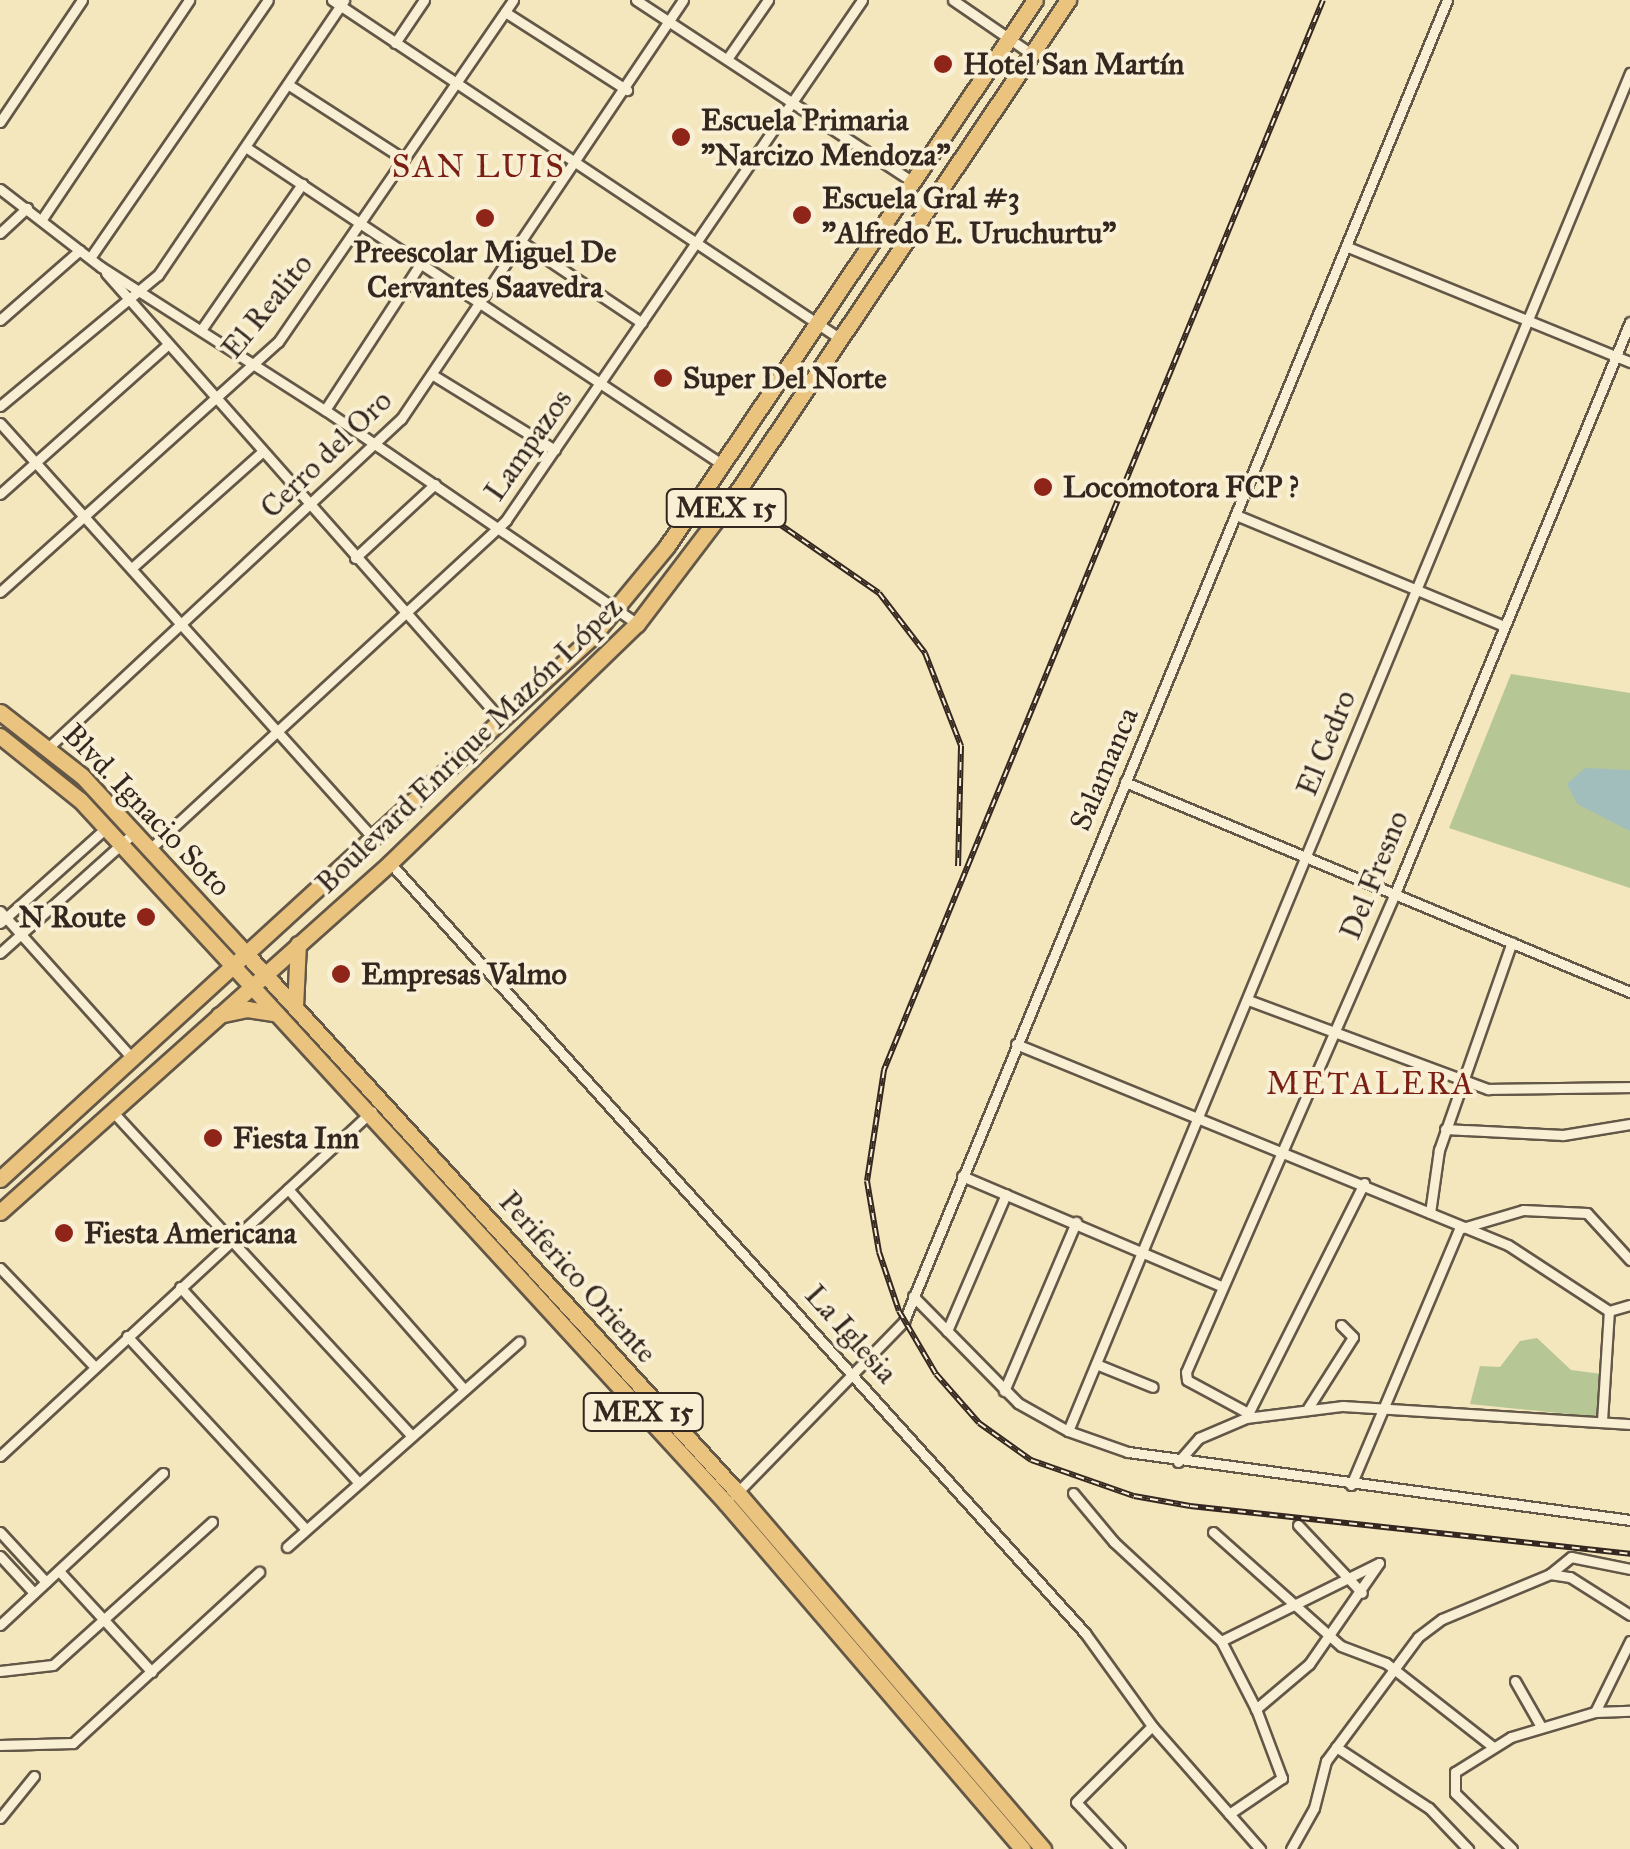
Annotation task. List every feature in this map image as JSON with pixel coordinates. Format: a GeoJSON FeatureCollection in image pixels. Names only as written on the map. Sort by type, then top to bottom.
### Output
{"type":"FeatureCollection","features":[{"type":"Feature","properties":{"kind":"main road","name":"Boulevard Enrique Mazón López"},"geometry":{"type":"LineString","coordinates":[[248,956],[504,722],[615,610],[723,465],[1035,0]]}},
{"type":"Feature","properties":{"kind":"main road","name":"Boulevard Enrique Mazón López"},"geometry":{"type":"LineString","coordinates":[[0,1212],[390,864],[636,624],[720,516],[1068,0]]}},
{"type":"Feature","properties":{"kind":"main road","name":"Blvd. Ignacio Soto"},"geometry":{"type":"LineString","coordinates":[[0,712],[50,746],[152,847],[264,974]]}},
{"type":"Feature","properties":{"kind":"main road"},"geometry":{"type":"LineString","coordinates":[[0,723],[36,746],[50,746]]}},
{"type":"Feature","properties":{"kind":"main road","name":"Blvd. Ignacio Soto"},"geometry":{"type":"LineString","coordinates":[[0,736],[125,840],[251,986]]}},
{"type":"Feature","properties":{"kind":"main road"},"geometry":{"type":"LineString","coordinates":[[125,840],[142,852],[152,847]]}},
{"type":"Feature","properties":{"kind":"main road"},"geometry":{"type":"LineString","coordinates":[[295,1007],[298,944]]}},
{"type":"Feature","properties":{"kind":"main road","name":"MEX 15"},"geometry":{"type":"LineString","coordinates":[[0,1179],[248,956]]}},
{"type":"Feature","properties":{"kind":"main road","name":"Periferico Oriente"},"geometry":{"type":"LineString","coordinates":[[264,974],[1043,1849]]}},
{"type":"Feature","properties":{"kind":"main road","name":"Periferico Oriente"},"geometry":{"type":"LineString","coordinates":[[251,986],[732,1498],[1023,1849]]}},
{"type":"Feature","properties":{"kind":"main road"},"geometry":{"type":"LineString","coordinates":[[219,1015],[256,1009],[277,1014]]}},
{"type":"Feature","properties":{"kind":"street"},"geometry":{"type":"LineString","coordinates":[[0,122],[82,0]]}},
{"type":"Feature","properties":{"kind":"street"},"geometry":{"type":"LineString","coordinates":[[42,219],[190,0]]}},
{"type":"Feature","properties":{"kind":"street"},"geometry":{"type":"LineString","coordinates":[[90,258],[268,0]]}},
{"type":"Feature","properties":{"kind":"street"},"geometry":{"type":"LineString","coordinates":[[395,42],[424,0]]}},
{"type":"Feature","properties":{"kind":"street","name":"El Realito"},"geometry":{"type":"LineString","coordinates":[[0,592],[256,365],[362,225],[513,0]]}},
{"type":"Feature","properties":{"kind":"street"},"geometry":{"type":"LineString","coordinates":[[636,0],[912,182]]}},
{"type":"Feature","properties":{"kind":"street","name":"Cerro del Oro"},"geometry":{"type":"LineString","coordinates":[[50,746],[377,446],[433,375],[627,90],[682,0]]}},
{"type":"Feature","properties":{"kind":"street"},"geometry":{"type":"LineString","coordinates":[[726,58],[768,0]]}},
{"type":"Feature","properties":{"kind":"street","name":"Lampazos"},"geometry":{"type":"LineString","coordinates":[[152,847],[409,616],[499,528],[862,0]]}},
{"type":"Feature","properties":{"kind":"street"},"geometry":{"type":"LineString","coordinates":[[953,0],[1030,54]]}},
{"type":"Feature","properties":{"kind":"street","name":"Salamanca"},"geometry":{"type":"LineString","coordinates":[[732,1498],[891,1338],[914,1296],[1447,0]]}},
{"type":"Feature","properties":{"kind":"street"},"geometry":{"type":"LineString","coordinates":[[0,406],[140,291],[247,148],[338,2],[839,338]]}},
{"type":"Feature","properties":{"kind":"street"},"geometry":{"type":"LineString","coordinates":[[505,12],[627,90]]}},
{"type":"Feature","properties":{"kind":"street","name":"El Cedro"},"geometry":{"type":"LineString","coordinates":[[1068,1432],[1250,1001],[1630,72]]}},
{"type":"Feature","properties":{"kind":"street"},"geometry":{"type":"LineString","coordinates":[[289,85],[404,159]]}},
{"type":"Feature","properties":{"kind":"street"},"geometry":{"type":"LineString","coordinates":[[247,148],[723,465]]}},
{"type":"Feature","properties":{"kind":"street"},"geometry":{"type":"LineString","coordinates":[[202,330],[302,184]]}},
{"type":"Feature","properties":{"kind":"street"},"geometry":{"type":"LineString","coordinates":[[0,190],[101,267],[325,410],[636,624]]}},
{"type":"Feature","properties":{"kind":"street"},"geometry":{"type":"LineString","coordinates":[[0,232],[28,208]]}},
{"type":"Feature","properties":{"kind":"street"},"geometry":{"type":"LineString","coordinates":[[523,242],[642,323]]}},
{"type":"Feature","properties":{"kind":"street"},"geometry":{"type":"LineString","coordinates":[[1348,246],[1630,362]]}},
{"type":"Feature","properties":{"kind":"street"},"geometry":{"type":"LineString","coordinates":[[0,320],[80,250]]}},
{"type":"Feature","properties":{"kind":"street"},"geometry":{"type":"LineString","coordinates":[[325,410],[420,264]]}},
{"type":"Feature","properties":{"kind":"street"},"geometry":{"type":"LineString","coordinates":[[101,267],[166,346],[504,722]]}},
{"type":"Feature","properties":{"kind":"street","name":"Del Fresno"},"geometry":{"type":"LineString","coordinates":[[1247,1416],[1185,1377],[1221,1286],[1284,1152],[1396,891],[1502,625],[1630,322]]}},
{"type":"Feature","properties":{"kind":"street"},"geometry":{"type":"LineString","coordinates":[[0,494],[166,346]]}},
{"type":"Feature","properties":{"kind":"street"},"geometry":{"type":"LineString","coordinates":[[433,375],[555,450]]}},
{"type":"Feature","properties":{"kind":"street"},"geometry":{"type":"LineString","coordinates":[[0,423],[134,566],[375,840]]}},
{"type":"Feature","properties":{"kind":"street"},"geometry":{"type":"LineString","coordinates":[[134,566],[261,453]]}},
{"type":"Feature","properties":{"kind":"street"},"geometry":{"type":"LineString","coordinates":[[355,558],[435,484]]}},
{"type":"Feature","properties":{"kind":"street"},"geometry":{"type":"LineString","coordinates":[[1236,516],[1502,625]]}},
{"type":"Feature","properties":{"kind":"street"},"geometry":{"type":"LineString","coordinates":[[1126,782],[1308,854],[1630,992]]}},
{"type":"Feature","properties":{"kind":"street"},"geometry":{"type":"LineString","coordinates":[[107,827],[2,917],[134,1059]]}},
{"type":"Feature","properties":{"kind":"street"},"geometry":{"type":"LineString","coordinates":[[0,953],[125,840]]}},
{"type":"Feature","properties":{"kind":"street","name":"La Iglesia"},"geometry":{"type":"LineString","coordinates":[[390,864],[1085,1633],[1152,1726],[1260,1849]]}},
{"type":"Feature","properties":{"kind":"street"},"geometry":{"type":"LineString","coordinates":[[53,874],[68,890]]}},
{"type":"Feature","properties":{"kind":"street"},"geometry":{"type":"LineString","coordinates":[[1430,1213],[1445,1130],[1466,1082],[1512,942]]}},
{"type":"Feature","properties":{"kind":"street"},"geometry":{"type":"LineString","coordinates":[[1250,1001],[1497,1090],[1630,1087]]}},
{"type":"Feature","properties":{"kind":"street"},"geometry":{"type":"LineString","coordinates":[[1016,1044],[1198,1121],[1364,1183],[1459,1229],[1524,1253],[1610,1311]]}},
{"type":"Feature","properties":{"kind":"street"},"geometry":{"type":"LineString","coordinates":[[0,1456],[381,1102]]}},
{"type":"Feature","properties":{"kind":"street"},"geometry":{"type":"LineString","coordinates":[[112,1111],[234,1238],[411,1434]]}},
{"type":"Feature","properties":{"kind":"street"},"geometry":{"type":"LineString","coordinates":[[1445,1130],[1563,1135],[1630,1124]]}},
{"type":"Feature","properties":{"kind":"street"},"geometry":{"type":"LineString","coordinates":[[962,1176],[1221,1286]]}},
{"type":"Feature","properties":{"kind":"street"},"geometry":{"type":"LineString","coordinates":[[1247,1416],[1364,1183]]}},
{"type":"Feature","properties":{"kind":"street"},"geometry":{"type":"LineString","coordinates":[[288,1188],[464,1389]]}},
{"type":"Feature","properties":{"kind":"street"},"geometry":{"type":"LineString","coordinates":[[947,1330],[1006,1194]]}},
{"type":"Feature","properties":{"kind":"street"},"geometry":{"type":"LineString","coordinates":[[1459,1229],[1523,1210],[1587,1213],[1630,1260]]}},
{"type":"Feature","properties":{"kind":"street"},"geometry":{"type":"LineString","coordinates":[[1004,1391],[1076,1222]]}},
{"type":"Feature","properties":{"kind":"street"},"geometry":{"type":"LineString","coordinates":[[1351,1485],[1459,1229]]}},
{"type":"Feature","properties":{"kind":"street"},"geometry":{"type":"LineString","coordinates":[[0,1268],[95,1367]]}},
{"type":"Feature","properties":{"kind":"street"},"geometry":{"type":"LineString","coordinates":[[180,1287],[358,1482]]}},
{"type":"Feature","properties":{"kind":"street"},"geometry":{"type":"LineString","coordinates":[[914,1296],[1004,1391],[1068,1432],[1178,1462],[1630,1520]]}},
{"type":"Feature","properties":{"kind":"street"},"geometry":{"type":"LineString","coordinates":[[1610,1311],[1630,1305]]}},
{"type":"Feature","properties":{"kind":"street"},"geometry":{"type":"LineString","coordinates":[[1602,1421],[1610,1311]]}},
{"type":"Feature","properties":{"kind":"street"},"geometry":{"type":"LineString","coordinates":[[1308,1408],[1353,1337],[1341,1325]]}},
{"type":"Feature","properties":{"kind":"street"},"geometry":{"type":"LineString","coordinates":[[127,1336],[306,1529]]}},
{"type":"Feature","properties":{"kind":"street"},"geometry":{"type":"LineString","coordinates":[[287,1547],[519,1342]]}},
{"type":"Feature","properties":{"kind":"street"},"geometry":{"type":"LineString","coordinates":[[1096,1364],[1154,1387]]}},
{"type":"Feature","properties":{"kind":"street"},"geometry":{"type":"LineString","coordinates":[[1178,1462],[1199,1438],[1247,1416],[1308,1408],[1630,1424]]}},
{"type":"Feature","properties":{"kind":"street"},"geometry":{"type":"LineString","coordinates":[[0,1625],[163,1474]]}},
{"type":"Feature","properties":{"kind":"street"},"geometry":{"type":"LineString","coordinates":[[1073,1493],[1114,1542],[1221,1641],[1256,1709],[1282,1778],[1229,1814]]}},
{"type":"Feature","properties":{"kind":"street"},"geometry":{"type":"LineString","coordinates":[[0,1670],[45,1670],[212,1522]]}},
{"type":"Feature","properties":{"kind":"street"},"geometry":{"type":"LineString","coordinates":[[1298,1525],[1362,1593]]}},
{"type":"Feature","properties":{"kind":"street"},"geometry":{"type":"LineString","coordinates":[[0,1532],[46,1582]]}},
{"type":"Feature","properties":{"kind":"street"},"geometry":{"type":"LineString","coordinates":[[1212,1532],[1330,1636],[1397,1672],[1492,1746]]}},
{"type":"Feature","properties":{"kind":"street"},"geometry":{"type":"LineString","coordinates":[[19,1552],[4,1560],[34,1593]]}},
{"type":"Feature","properties":{"kind":"street"},"geometry":{"type":"LineString","coordinates":[[1291,1849],[1336,1747],[1397,1672],[1418,1637],[1442,1619],[1550,1574],[1571,1557],[1630,1569]]}},
{"type":"Feature","properties":{"kind":"street"},"geometry":{"type":"LineString","coordinates":[[1221,1641],[1292,1602],[1379,1563],[1362,1593],[1290,1684],[1256,1709]]}},
{"type":"Feature","properties":{"kind":"street"},"geometry":{"type":"LineString","coordinates":[[59,1572],[152,1672]]}},
{"type":"Feature","properties":{"kind":"street"},"geometry":{"type":"LineString","coordinates":[[0,1745],[67,1746],[259,1572]]}},
{"type":"Feature","properties":{"kind":"street"},"geometry":{"type":"LineString","coordinates":[[1550,1574],[1570,1577],[1630,1615]]}},
{"type":"Feature","properties":{"kind":"street"},"geometry":{"type":"LineString","coordinates":[[1595,1712],[1630,1641]]}},
{"type":"Feature","properties":{"kind":"street"},"geometry":{"type":"LineString","coordinates":[[1515,1681],[1540,1725]]}},
{"type":"Feature","properties":{"kind":"street"},"geometry":{"type":"LineString","coordinates":[[1512,1849],[1453,1788],[1459,1767],[1492,1746],[1540,1725],[1595,1712],[1630,1711]]}},
{"type":"Feature","properties":{"kind":"street"},"geometry":{"type":"LineString","coordinates":[[1120,1849],[1076,1802],[1152,1726]]}},
{"type":"Feature","properties":{"kind":"street"},"geometry":{"type":"LineString","coordinates":[[1336,1747],[1429,1808],[1468,1849]]}},
{"type":"Feature","properties":{"kind":"street"},"geometry":{"type":"LineString","coordinates":[[2,1812],[34,1776]]}},
{"type":"Feature","properties":{"kind":"green space"},"geometry":{"type":"Polygon","coordinates":[[[1511,674],[1630,693],[1630,888],[1449,828],[1511,674]]]}},
{"type":"Feature","properties":{"kind":"green space"},"geometry":{"type":"Polygon","coordinates":[[[1537,1338],[1571,1370],[1602,1374],[1599,1417],[1470,1404],[1480,1366],[1500,1367],[1520,1341],[1537,1338]]]}},
{"type":"Feature","properties":{"kind":"water"},"geometry":{"type":"Polygon","coordinates":[[[1585,768],[1630,770],[1630,831],[1577,804],[1567,784],[1585,768]]]}},
{"type":"Feature","properties":{"kind":"railway"},"geometry":{"type":"LineString","coordinates":[[1323,0],[884,1070],[867,1181],[879,1252],[899,1311],[936,1374],[979,1423],[1031,1460],[1134,1496],[1190,1506],[1630,1554]]}},
{"type":"Feature","properties":{"kind":"railway"},"geometry":{"type":"LineString","coordinates":[[749,503],[879,593],[925,653],[961,746],[958,866]]}},
{"type":"Feature","properties":{"kind":"place","name":"Hotel San Martín"},"geometry":{"type":"Point","coordinates":[943,64]}},
{"type":"Feature","properties":{"kind":"place","name":"Escuela Primaria \"Narcizo Mendoza\""},"geometry":{"type":"Point","coordinates":[681,137]}},
{"type":"Feature","properties":{"kind":"place","name":"Escuela Gral #3 \"Alfredo E. Uruchurtu\""},"geometry":{"type":"Point","coordinates":[802,215]}},
{"type":"Feature","properties":{"kind":"place","name":"Preescolar Miguel De Cervantes Saavedra"},"geometry":{"type":"Point","coordinates":[485,218]}},
{"type":"Feature","properties":{"kind":"place","name":"Super Del Norte"},"geometry":{"type":"Point","coordinates":[663,378]}},
{"type":"Feature","properties":{"kind":"place","name":"Locomotora FCP ?"},"geometry":{"type":"Point","coordinates":[1043,487]}},
{"type":"Feature","properties":{"kind":"place","name":"N Route"},"geometry":{"type":"Point","coordinates":[146,917]}},
{"type":"Feature","properties":{"kind":"place","name":"Empresas Valmo"},"geometry":{"type":"Point","coordinates":[341,974]}},
{"type":"Feature","properties":{"kind":"place","name":"Fiesta Inn"},"geometry":{"type":"Point","coordinates":[213,1138]}},
{"type":"Feature","properties":{"kind":"place","name":"Fiesta Americana"},"geometry":{"type":"Point","coordinates":[64,1233]}},
{"type":"Feature","properties":{"kind":"district","name":"SAN LUIS"},"geometry":{"type":"Point","coordinates":[479,167]}},
{"type":"Feature","properties":{"kind":"district","name":"METALERA"},"geometry":{"type":"Point","coordinates":[1371,1084]}}]}
